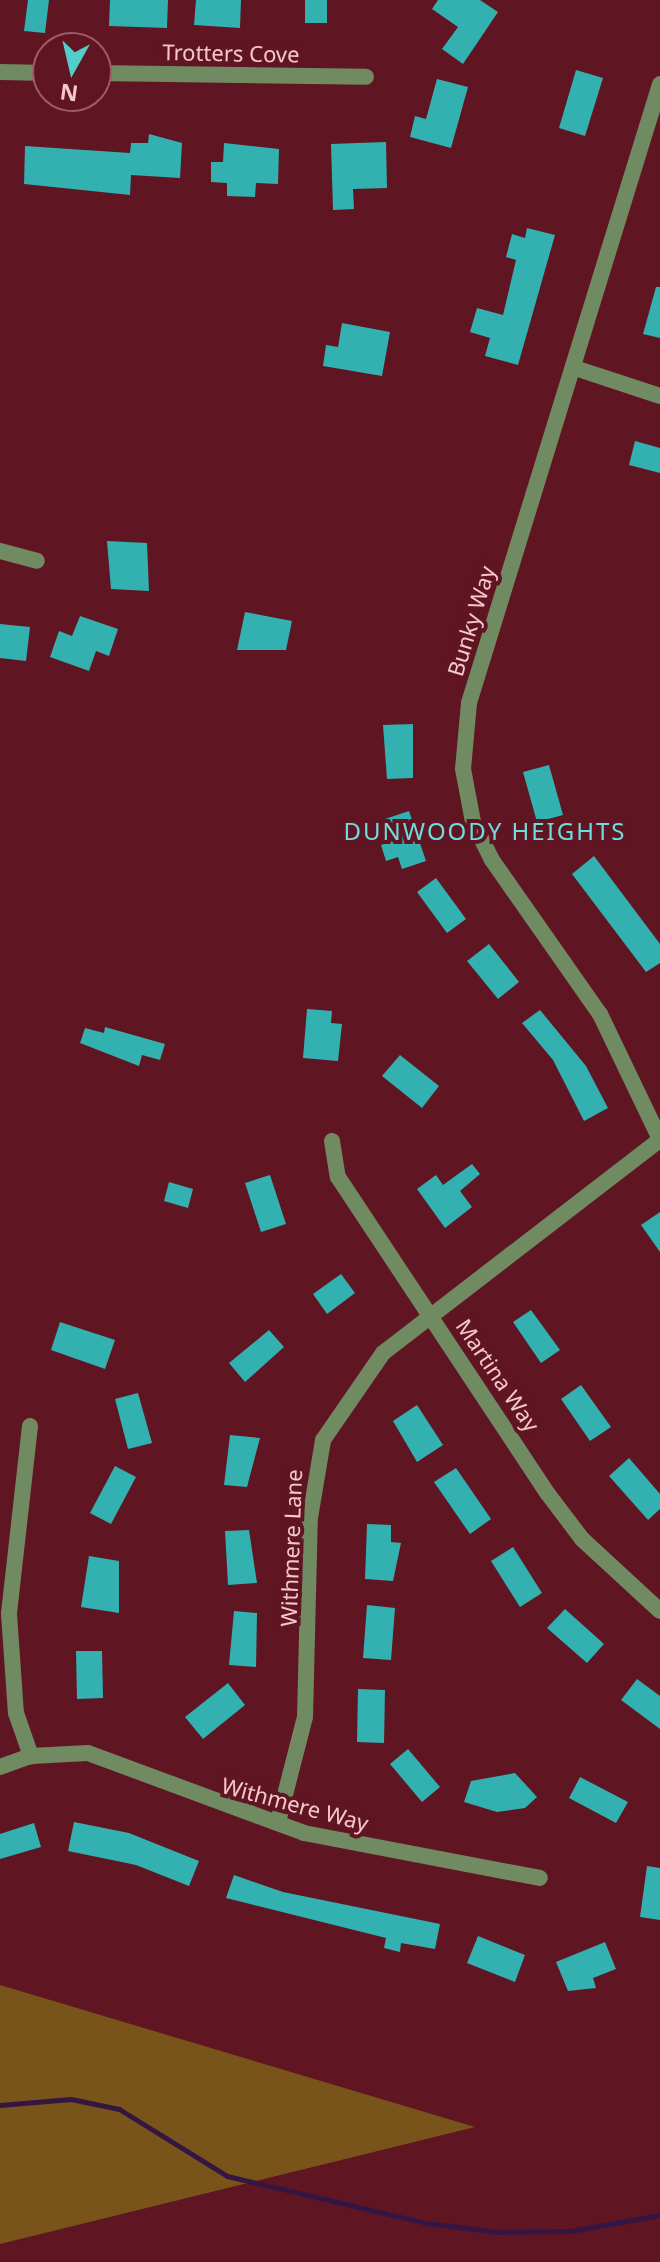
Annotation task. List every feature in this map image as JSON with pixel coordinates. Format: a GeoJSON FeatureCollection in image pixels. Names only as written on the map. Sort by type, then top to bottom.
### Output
{"type":"FeatureCollection","features":[{"type":"Feature","properties":{"kind":"street"},"geometry":{"type":"LineString","coordinates":[[0,72],[32,73]]}},
{"type":"Feature","properties":{"kind":"street","name":"Trotters Cove"},"geometry":{"type":"LineString","coordinates":[[112,73],[366,77]]}},
{"type":"Feature","properties":{"kind":"street","name":"Bunky Way"},"geometry":{"type":"LineString","coordinates":[[660,84],[606,241],[575,368],[469,703],[465,794],[492,860],[600,1014],[660,1140]]}},
{"type":"Feature","properties":{"kind":"street"},"geometry":{"type":"LineString","coordinates":[[575,368],[660,396]]}},
{"type":"Feature","properties":{"kind":"street"},"geometry":{"type":"LineString","coordinates":[[0,551],[37,561]]}},
{"type":"Feature","properties":{"kind":"street","name":"Withmere Lane"},"geometry":{"type":"LineString","coordinates":[[278,1822],[305,1717],[314,1468],[323,1440],[383,1353],[660,1140]]}},
{"type":"Feature","properties":{"kind":"street","name":"Martina Way"},"geometry":{"type":"LineString","coordinates":[[332,1141],[338,1177],[582,1539],[660,1611]]}},
{"type":"Feature","properties":{"kind":"street"},"geometry":{"type":"LineString","coordinates":[[30,1426],[9,1614],[16,1713],[31,1756]]}},
{"type":"Feature","properties":{"kind":"street","name":"Withmere Way"},"geometry":{"type":"LineString","coordinates":[[0,1767],[31,1756],[118,1760],[208,1803],[278,1822],[540,1878]]}},
{"type":"Feature","properties":{"kind":"shaded area"},"geometry":{"type":"Polygon","coordinates":[[[0,1985],[475,2127],[0,2244],[0,1985]]]}},
{"type":"Feature","properties":{"kind":"building"},"geometry":{"type":"Polygon","coordinates":[[[28,0],[49,0],[45,32],[24,31],[28,0]]]}},
{"type":"Feature","properties":{"kind":"building"},"geometry":{"type":"Polygon","coordinates":[[[110,0],[168,0],[167,28],[109,26],[110,0]]]}},
{"type":"Feature","properties":{"kind":"building"},"geometry":{"type":"Polygon","coordinates":[[[196,0],[241,0],[240,28],[194,25],[196,0]]]}},
{"type":"Feature","properties":{"kind":"building"},"geometry":{"type":"Polygon","coordinates":[[[305,0],[327,0],[327,23],[305,23],[305,0]]]}},
{"type":"Feature","properties":{"kind":"building"},"geometry":{"type":"Polygon","coordinates":[[[438,0],[480,0],[498,12],[463,64],[442,49],[458,27],[432,9],[438,0]]]}},
{"type":"Feature","properties":{"kind":"building"},"geometry":{"type":"Polygon","coordinates":[[[576,70],[603,78],[585,136],[559,128],[576,70]]]}},
{"type":"Feature","properties":{"kind":"building"},"geometry":{"type":"Polygon","coordinates":[[[437,79],[468,87],[451,148],[410,137],[415,116],[426,119],[437,79]]]}},
{"type":"Feature","properties":{"kind":"building"},"geometry":{"type":"Polygon","coordinates":[[[149,134],[182,143],[180,178],[131,175],[130,195],[24,184],[25,146],[130,153],[131,143],[148,143],[149,134]]]}},
{"type":"Feature","properties":{"kind":"building"},"geometry":{"type":"Polygon","coordinates":[[[386,142],[387,188],[353,189],[354,209],[333,210],[331,144],[386,142]]]}},
{"type":"Feature","properties":{"kind":"building"},"geometry":{"type":"Polygon","coordinates":[[[224,143],[279,149],[278,184],[256,183],[255,197],[227,196],[227,183],[211,182],[211,162],[223,162],[224,143]]]}},
{"type":"Feature","properties":{"kind":"building"},"geometry":{"type":"Polygon","coordinates":[[[527,228],[555,235],[518,365],[485,356],[490,338],[470,332],[477,308],[503,315],[516,260],[506,257],[512,234],[525,238],[527,228]]]}},
{"type":"Feature","properties":{"kind":"building"},"geometry":{"type":"Polygon","coordinates":[[[656,287],[660,287],[660,338],[643,334],[656,287]]]}},
{"type":"Feature","properties":{"kind":"building"},"geometry":{"type":"Polygon","coordinates":[[[342,323],[390,332],[382,376],[323,366],[326,345],[338,347],[342,323]]]}},
{"type":"Feature","properties":{"kind":"building"},"geometry":{"type":"Polygon","coordinates":[[[635,441],[660,448],[660,473],[629,465],[635,441]]]}},
{"type":"Feature","properties":{"kind":"building"},"geometry":{"type":"Polygon","coordinates":[[[107,541],[147,543],[149,591],[111,589],[107,541]]]}},
{"type":"Feature","properties":{"kind":"building"},"geometry":{"type":"Polygon","coordinates":[[[245,612],[292,621],[286,650],[237,650],[245,612]]]}},
{"type":"Feature","properties":{"kind":"building"},"geometry":{"type":"Polygon","coordinates":[[[80,616],[118,629],[109,656],[96,651],[89,671],[50,657],[59,631],[72,636],[80,616]]]}},
{"type":"Feature","properties":{"kind":"building"},"geometry":{"type":"Polygon","coordinates":[[[0,624],[30,627],[26,661],[0,658],[0,624]]]}},
{"type":"Feature","properties":{"kind":"building"},"geometry":{"type":"Polygon","coordinates":[[[413,724],[413,778],[387,779],[383,725],[413,724]]]}},
{"type":"Feature","properties":{"kind":"building"},"geometry":{"type":"Polygon","coordinates":[[[549,765],[563,815],[537,822],[523,772],[549,765]]]}},
{"type":"Feature","properties":{"kind":"building"},"geometry":{"type":"Polygon","coordinates":[[[409,811],[426,861],[402,869],[398,857],[386,861],[381,845],[393,841],[385,819],[409,811]]]}},
{"type":"Feature","properties":{"kind":"building"},"geometry":{"type":"Polygon","coordinates":[[[594,856],[660,944],[660,963],[646,972],[572,874],[594,856]]]}},
{"type":"Feature","properties":{"kind":"building"},"geometry":{"type":"Polygon","coordinates":[[[436,878],[466,919],[447,933],[417,892],[436,878]]]}},
{"type":"Feature","properties":{"kind":"building"},"geometry":{"type":"Polygon","coordinates":[[[489,944],[519,982],[498,999],[467,961],[489,944]]]}},
{"type":"Feature","properties":{"kind":"building"},"geometry":{"type":"Polygon","coordinates":[[[307,1009],[332,1011],[331,1023],[342,1024],[338,1061],[303,1058],[307,1009]]]}},
{"type":"Feature","properties":{"kind":"building"},"geometry":{"type":"Polygon","coordinates":[[[540,1010],[586,1066],[608,1108],[584,1121],[553,1060],[522,1023],[540,1010]]]}},
{"type":"Feature","properties":{"kind":"building"},"geometry":{"type":"Polygon","coordinates":[[[105,1027],[165,1044],[160,1060],[142,1055],[139,1066],[80,1043],[85,1028],[104,1033],[105,1027]]]}},
{"type":"Feature","properties":{"kind":"building"},"geometry":{"type":"Polygon","coordinates":[[[400,1055],[439,1086],[422,1108],[382,1076],[400,1055]]]}},
{"type":"Feature","properties":{"kind":"building"},"geometry":{"type":"Polygon","coordinates":[[[472,1164],[480,1174],[460,1191],[472,1207],[445,1228],[417,1189],[436,1175],[443,1185],[472,1164]]]}},
{"type":"Feature","properties":{"kind":"building"},"geometry":{"type":"Polygon","coordinates":[[[270,1175],[286,1224],[261,1232],[245,1183],[270,1175]]]}},
{"type":"Feature","properties":{"kind":"building"},"geometry":{"type":"Polygon","coordinates":[[[169,1182],[193,1189],[188,1208],[164,1201],[169,1182]]]}},
{"type":"Feature","properties":{"kind":"building"},"geometry":{"type":"Polygon","coordinates":[[[660,1212],[660,1252],[641,1225],[660,1212]]]}},
{"type":"Feature","properties":{"kind":"building"},"geometry":{"type":"Polygon","coordinates":[[[341,1274],[355,1293],[327,1314],[313,1294],[341,1274]]]}},
{"type":"Feature","properties":{"kind":"building"},"geometry":{"type":"Polygon","coordinates":[[[531,1310],[560,1350],[541,1363],[513,1322],[531,1310]]]}},
{"type":"Feature","properties":{"kind":"building"},"geometry":{"type":"Polygon","coordinates":[[[60,1322],[115,1340],[105,1369],[51,1350],[60,1322]]]}},
{"type":"Feature","properties":{"kind":"building"},"geometry":{"type":"Polygon","coordinates":[[[269,1330],[284,1347],[245,1382],[229,1363],[269,1330]]]}},
{"type":"Feature","properties":{"kind":"building"},"geometry":{"type":"Polygon","coordinates":[[[581,1385],[611,1427],[590,1441],[561,1399],[581,1385]]]}},
{"type":"Feature","properties":{"kind":"building"},"geometry":{"type":"Polygon","coordinates":[[[138,1393],[152,1443],[128,1449],[115,1399],[138,1393]]]}},
{"type":"Feature","properties":{"kind":"building"},"geometry":{"type":"Polygon","coordinates":[[[417,1405],[443,1445],[417,1462],[393,1421],[417,1405]]]}},
{"type":"Feature","properties":{"kind":"building"},"geometry":{"type":"Polygon","coordinates":[[[230,1435],[260,1438],[247,1487],[224,1485],[230,1435]]]}},
{"type":"Feature","properties":{"kind":"building"},"geometry":{"type":"Polygon","coordinates":[[[629,1458],[660,1494],[660,1509],[648,1520],[609,1476],[629,1458]]]}},
{"type":"Feature","properties":{"kind":"building"},"geometry":{"type":"Polygon","coordinates":[[[115,1466],[136,1477],[111,1524],[90,1513],[115,1466]]]}},
{"type":"Feature","properties":{"kind":"building"},"geometry":{"type":"Polygon","coordinates":[[[456,1468],[491,1519],[470,1534],[434,1482],[456,1468]]]}},
{"type":"Feature","properties":{"kind":"building"},"geometry":{"type":"Polygon","coordinates":[[[367,1524],[391,1525],[391,1542],[401,1543],[393,1581],[365,1579],[367,1524]]]}},
{"type":"Feature","properties":{"kind":"building"},"geometry":{"type":"Polygon","coordinates":[[[249,1530],[257,1583],[228,1585],[225,1531],[249,1530]]]}},
{"type":"Feature","properties":{"kind":"building"},"geometry":{"type":"Polygon","coordinates":[[[513,1547],[542,1593],[520,1607],[491,1561],[513,1547]]]}},
{"type":"Feature","properties":{"kind":"building"},"geometry":{"type":"Polygon","coordinates":[[[89,1556],[119,1561],[119,1613],[81,1607],[89,1556]]]}},
{"type":"Feature","properties":{"kind":"building"},"geometry":{"type":"Polygon","coordinates":[[[367,1605],[395,1608],[391,1660],[363,1658],[367,1605]]]}},
{"type":"Feature","properties":{"kind":"building"},"geometry":{"type":"Polygon","coordinates":[[[565,1609],[604,1644],[587,1663],[547,1628],[565,1609]]]}},
{"type":"Feature","properties":{"kind":"building"},"geometry":{"type":"Polygon","coordinates":[[[234,1611],[257,1613],[256,1667],[229,1665],[234,1611]]]}},
{"type":"Feature","properties":{"kind":"building"},"geometry":{"type":"Polygon","coordinates":[[[76,1651],[102,1651],[103,1698],[77,1699],[76,1651]]]}},
{"type":"Feature","properties":{"kind":"building"},"geometry":{"type":"Polygon","coordinates":[[[637,1679],[660,1696],[660,1729],[621,1700],[637,1679]]]}},
{"type":"Feature","properties":{"kind":"building"},"geometry":{"type":"Polygon","coordinates":[[[228,1683],[245,1705],[203,1739],[185,1717],[228,1683]]]}},
{"type":"Feature","properties":{"kind":"building"},"geometry":{"type":"Polygon","coordinates":[[[358,1689],[385,1690],[384,1743],[357,1742],[358,1689]]]}},
{"type":"Feature","properties":{"kind":"building"},"geometry":{"type":"Polygon","coordinates":[[[408,1749],[440,1787],[422,1802],[390,1764],[408,1749]]]}},
{"type":"Feature","properties":{"kind":"building"},"geometry":{"type":"Polygon","coordinates":[[[515,1773],[537,1797],[525,1808],[497,1812],[464,1802],[471,1781],[515,1773]]]}},
{"type":"Feature","properties":{"kind":"building"},"geometry":{"type":"Polygon","coordinates":[[[580,1777],[628,1802],[616,1823],[569,1798],[580,1777]]]}},
{"type":"Feature","properties":{"kind":"building"},"geometry":{"type":"Polygon","coordinates":[[[74,1822],[129,1833],[199,1861],[189,1886],[136,1865],[68,1851],[74,1822]]]}},
{"type":"Feature","properties":{"kind":"building"},"geometry":{"type":"Polygon","coordinates":[[[34,1823],[41,1847],[0,1859],[0,1834],[34,1823]]]}},
{"type":"Feature","properties":{"kind":"building"},"geometry":{"type":"Polygon","coordinates":[[[647,1866],[660,1868],[660,1920],[640,1917],[647,1866]]]}},
{"type":"Feature","properties":{"kind":"building"},"geometry":{"type":"Polygon","coordinates":[[[234,1875],[283,1892],[440,1924],[435,1949],[401,1943],[400,1952],[384,1948],[386,1938],[226,1898],[234,1875]]]}},
{"type":"Feature","properties":{"kind":"building"},"geometry":{"type":"Polygon","coordinates":[[[478,1936],[525,1955],[515,1982],[467,1963],[478,1936]]]}},
{"type":"Feature","properties":{"kind":"building"},"geometry":{"type":"Polygon","coordinates":[[[605,1942],[616,1969],[593,1978],[596,1988],[568,1991],[556,1962],[605,1942]]]}},
{"type":"Feature","properties":{"kind":"waterway"},"geometry":{"type":"LineString","coordinates":[[0,2105],[71,2099],[119,2109],[227,2176],[426,2223],[498,2232],[571,2231],[660,2215]]}},
{"type":"Feature","properties":{"kind":"district","name":"DUNWOODY HEIGHTS"},"geometry":{"type":"Point","coordinates":[485,831]}}]}
